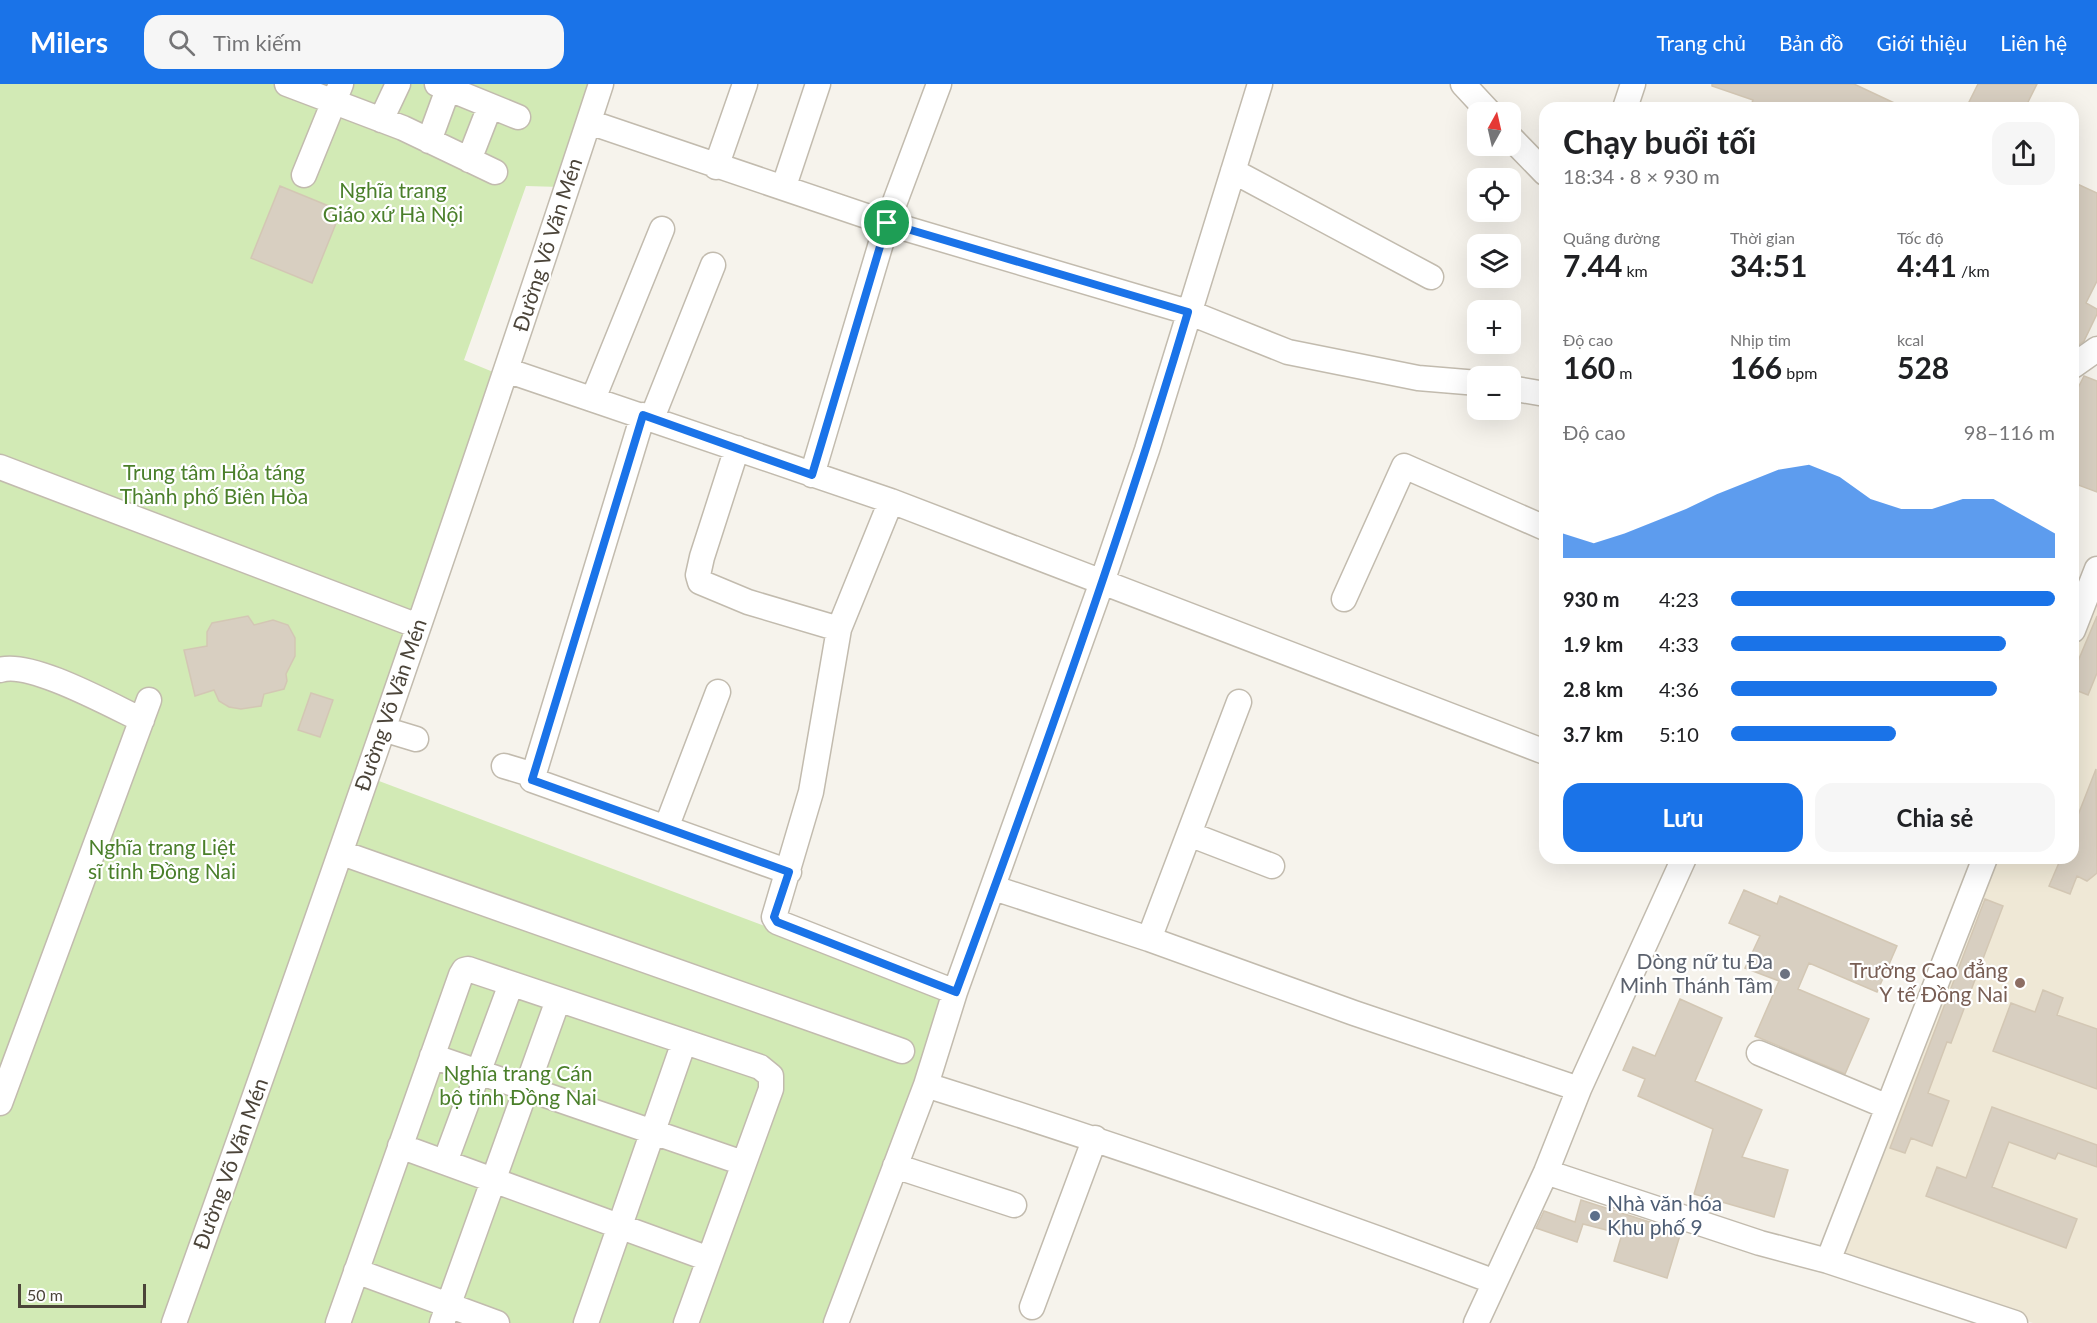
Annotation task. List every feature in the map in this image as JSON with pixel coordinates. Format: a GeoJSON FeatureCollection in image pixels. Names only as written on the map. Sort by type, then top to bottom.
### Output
{"type":"FeatureCollection","features":[{"type":"Feature","properties":{"kind":"street"},"geometry":{"type":"LineString","coordinates":[[381,120],[398,84]]}},
{"type":"Feature","properties":{"kind":"street","name":"Đường Võ Văn Mén"},"geometry":{"type":"LineString","coordinates":[[174,1323],[342,853],[601,84]]}},
{"type":"Feature","properties":{"kind":"street"},"geometry":{"type":"LineString","coordinates":[[716,167],[745,84]]}},
{"type":"Feature","properties":{"kind":"street"},"geometry":{"type":"LineString","coordinates":[[784,186],[818,84]]}},
{"type":"Feature","properties":{"kind":"street"},"geometry":{"type":"LineString","coordinates":[[812,475],[887,223],[939,84]]}},
{"type":"Feature","properties":{"kind":"street"},"geometry":{"type":"LineString","coordinates":[[836,1323],[926,1085],[956,992],[1102,582],[1147,450],[1260,84]]}},
{"type":"Feature","properties":{"kind":"street"},"geometry":{"type":"LineString","coordinates":[[1463,84],[1480,102]]}},
{"type":"Feature","properties":{"kind":"street"},"geometry":{"type":"LineString","coordinates":[[1626,102],[1633,84]]}},
{"type":"Feature","properties":{"kind":"street"},"geometry":{"type":"LineString","coordinates":[[290,85],[337,93],[381,120],[495,172]]}},
{"type":"Feature","properties":{"kind":"street"},"geometry":{"type":"LineString","coordinates":[[429,141],[443,86],[518,117]]}},
{"type":"Feature","properties":{"kind":"street"},"geometry":{"type":"LineString","coordinates":[[304,175],[337,93]]}},
{"type":"Feature","properties":{"kind":"street"},"geometry":{"type":"LineString","coordinates":[[469,160],[490,106]]}},
{"type":"Feature","properties":{"kind":"street"},"geometry":{"type":"LineString","coordinates":[[589,122],[716,167],[784,186],[887,223],[1188,312],[1287,352],[1418,378],[1467,382]]}},
{"type":"Feature","properties":{"kind":"street"},"geometry":{"type":"LineString","coordinates":[[1521,148],[1539,167]]}},
{"type":"Feature","properties":{"kind":"street"},"geometry":{"type":"LineString","coordinates":[[1233,171],[1431,277]]}},
{"type":"Feature","properties":{"kind":"street"},"geometry":{"type":"LineString","coordinates":[[593,399],[662,228]]}},
{"type":"Feature","properties":{"kind":"street"},"geometry":{"type":"LineString","coordinates":[[713,265],[648,417],[532,780],[789,872]]}},
{"type":"Feature","properties":{"kind":"street"},"geometry":{"type":"LineString","coordinates":[[2079,362],[2097,349]]}},
{"type":"Feature","properties":{"kind":"street"},"geometry":{"type":"LineString","coordinates":[[506,370],[891,501],[1539,750]]}},
{"type":"Feature","properties":{"kind":"street"},"geometry":{"type":"LineString","coordinates":[[1521,390],[1539,393]]}},
{"type":"Feature","properties":{"kind":"street"},"geometry":{"type":"LineString","coordinates":[[736,448],[702,558],[698,575],[700,582],[748,602],[838,629]]}},
{"type":"Feature","properties":{"kind":"street"},"geometry":{"type":"LineString","coordinates":[[1344,598],[1406,466],[1539,525]]}},
{"type":"Feature","properties":{"kind":"street"},"geometry":{"type":"LineString","coordinates":[[0,467],[418,626]]}},
{"type":"Feature","properties":{"kind":"street"},"geometry":{"type":"LineString","coordinates":[[891,501],[838,629],[811,792],[774,917],[777,922],[956,992]]}},
{"type":"Feature","properties":{"kind":"street"},"geometry":{"type":"LineString","coordinates":[[2079,615],[2097,569]]}},
{"type":"Feature","properties":{"kind":"street"},"geometry":{"type":"LineString","coordinates":[[0,670],[24,670],[47,676],[145,710],[0,1103]]}},
{"type":"Feature","properties":{"kind":"street"},"geometry":{"type":"LineString","coordinates":[[666,828],[718,692]]}},
{"type":"Feature","properties":{"kind":"street"},"geometry":{"type":"LineString","coordinates":[[1149,939],[1239,702]]}},
{"type":"Feature","properties":{"kind":"street"},"geometry":{"type":"LineString","coordinates":[[383,729],[416,739]]}},
{"type":"Feature","properties":{"kind":"street"},"geometry":{"type":"LineString","coordinates":[[504,766],[534,775]]}},
{"type":"Feature","properties":{"kind":"street"},"geometry":{"type":"LineString","coordinates":[[1189,834],[1272,866]]}},
{"type":"Feature","properties":{"kind":"street"},"geometry":{"type":"LineString","coordinates":[[342,853],[902,1051]]}},
{"type":"Feature","properties":{"kind":"street"},"geometry":{"type":"LineString","coordinates":[[1476,1323],[1546,1172],[1579,1089],[1681,864]]}},
{"type":"Feature","properties":{"kind":"street"},"geometry":{"type":"LineString","coordinates":[[1828,1261],[1983,864]]}},
{"type":"Feature","properties":{"kind":"street"},"geometry":{"type":"LineString","coordinates":[[994,888],[1149,939],[1354,1013],[1579,1089]]}},
{"type":"Feature","properties":{"kind":"street"},"geometry":{"type":"LineString","coordinates":[[338,1323],[464,970],[760,1067],[771,1076],[771,1089],[686,1323]]}},
{"type":"Feature","properties":{"kind":"street"},"geometry":{"type":"LineString","coordinates":[[445,1162],[511,984]]}},
{"type":"Feature","properties":{"kind":"street"},"geometry":{"type":"LineString","coordinates":[[445,1314],[558,1000]]}},
{"type":"Feature","properties":{"kind":"street"},"geometry":{"type":"LineString","coordinates":[[586,1323],[684,1042]]}},
{"type":"Feature","properties":{"kind":"street"},"geometry":{"type":"LineString","coordinates":[[1759,1053],[1888,1107]]}},
{"type":"Feature","properties":{"kind":"street"},"geometry":{"type":"LineString","coordinates":[[432,1056],[744,1163]]}},
{"type":"Feature","properties":{"kind":"street"},"geometry":{"type":"LineString","coordinates":[[926,1085],[1095,1138],[1267,1200],[1329,1219],[1495,1282]]}},
{"type":"Feature","properties":{"kind":"street"},"geometry":{"type":"LineString","coordinates":[[1032,1307],[1095,1138]]}},
{"type":"Feature","properties":{"kind":"street"},"geometry":{"type":"LineString","coordinates":[[400,1146],[709,1259]]}},
{"type":"Feature","properties":{"kind":"street"},"geometry":{"type":"LineString","coordinates":[[895,1166],[1014,1205]]}},
{"type":"Feature","properties":{"kind":"street"},"geometry":{"type":"LineString","coordinates":[[1546,1172],[1760,1243],[1828,1261],[2015,1323]]}},
{"type":"Feature","properties":{"kind":"street"},"geometry":{"type":"LineString","coordinates":[[356,1271],[445,1314],[497,1323]]}},
{"type":"Feature","properties":{"kind":"shaded area","name":"Trường Cao đẳng Y tế Đồng Nai"},"geometry":{"type":"Polygon","coordinates":[[[2097,586],[2097,1323],[2033,1323],[1836,1257],[1989,864],[2079,864],[2079,632],[2097,586]]]}},
{"type":"Feature","properties":{"kind":"green space"},"geometry":{"type":"Polygon","coordinates":[[[0,84],[594,84],[560,187],[526,186],[464,360],[498,374],[167,1323],[0,1323],[0,84]]]}},
{"type":"Feature","properties":{"kind":"green space","name":"Nghĩa trang Cán bộ tỉnh Đồng Nai"},"geometry":{"type":"Polygon","coordinates":[[[371,778],[948,995],[829,1323],[180,1323],[371,778]]]}},
{"type":"Feature","properties":{"kind":"building"},"geometry":{"type":"Polygon","coordinates":[[[1712,84],[1854,84],[1892,102],[1752,102],[1753,100],[1712,86],[1712,84]]]}},
{"type":"Feature","properties":{"kind":"building"},"geometry":{"type":"Polygon","coordinates":[[[1978,84],[2037,84],[2028,102],[1969,102],[1978,84]]]}},
{"type":"Feature","properties":{"kind":"building"},"geometry":{"type":"Polygon","coordinates":[[[2079,185],[2097,193],[2097,281],[2086,303],[2097,309],[2097,314],[2084,341],[2079,345],[2079,185]]]}},
{"type":"Feature","properties":{"kind":"building"},"geometry":{"type":"Polygon","coordinates":[[[280,186],[341,211],[312,283],[251,258],[280,186]]]}},
{"type":"Feature","properties":{"kind":"building"},"geometry":{"type":"Polygon","coordinates":[[[2084,376],[2097,381],[2097,492],[2079,485],[2079,386],[2084,376]]]}},
{"type":"Feature","properties":{"kind":"building"},"geometry":{"type":"Polygon","coordinates":[[[248,616],[254,625],[273,620],[288,625],[295,638],[295,656],[286,674],[287,681],[284,689],[264,694],[261,706],[241,709],[229,707],[219,701],[214,690],[195,696],[184,650],[207,646],[207,632],[212,623],[248,616]]]}},
{"type":"Feature","properties":{"kind":"building"},"geometry":{"type":"Polygon","coordinates":[[[2097,616],[2097,673],[2088,695],[2079,691],[2079,659],[2097,616]]]}},
{"type":"Feature","properties":{"kind":"building"},"geometry":{"type":"Polygon","coordinates":[[[311,693],[333,700],[320,737],[298,730],[311,693]]]}},
{"type":"Feature","properties":{"kind":"building"},"geometry":{"type":"Polygon","coordinates":[[[2096,769],[2097,873],[2087,881],[2077,876],[2070,894],[2049,886],[2058,864],[2079,864],[2079,813],[2096,769]]]}},
{"type":"Feature","properties":{"kind":"building"},"geometry":{"type":"Polygon","coordinates":[[[1744,890],[1777,904],[1780,896],[1897,946],[1877,992],[1809,963],[1798,989],[1869,1019],[1845,1074],[1755,1036],[1779,981],[1745,968],[1760,936],[1729,923],[1744,890]]]}},
{"type":"Feature","properties":{"kind":"building"},"geometry":{"type":"Polygon","coordinates":[[[1985,899],[2003,906],[1951,1043],[1947,1042],[1928,1093],[1949,1101],[1932,1146],[1911,1138],[1905,1153],[1890,1148],[1985,899]]]}},
{"type":"Feature","properties":{"kind":"building"},"geometry":{"type":"Polygon","coordinates":[[[2043,990],[2063,998],[2057,1015],[2097,1029],[2097,1089],[1993,1051],[2011,1003],[2035,1012],[2043,990]]]}},
{"type":"Feature","properties":{"kind":"building"},"geometry":{"type":"Polygon","coordinates":[[[1680,999],[1722,1018],[1695,1081],[1762,1110],[1742,1157],[1788,1170],[1774,1217],[1694,1194],[1713,1129],[1638,1096],[1645,1079],[1623,1070],[1633,1047],[1655,1056],[1680,999]]]}},
{"type":"Feature","properties":{"kind":"building"},"geometry":{"type":"Polygon","coordinates":[[[1992,1107],[2097,1145],[2097,1167],[2058,1153],[2055,1159],[2009,1142],[1992,1187],[2077,1219],[2066,1248],[1926,1196],[1937,1167],[1966,1178],[1992,1107]]]}},
{"type":"Feature","properties":{"kind":"building"},"geometry":{"type":"Polygon","coordinates":[[[1581,1200],[1681,1232],[1667,1278],[1614,1261],[1622,1234],[1583,1224],[1577,1242],[1536,1228],[1544,1211],[1575,1222],[1581,1200]]]}},
{"type":"Feature","properties":{"kind":"place","name":"Dòng nữ tu Đa Minh Thánh Tâm"},"geometry":{"type":"Point","coordinates":[1785,974]}},
{"type":"Feature","properties":{"kind":"place","name":"Trường Cao đẳng Y tế Đồng Nai"},"geometry":{"type":"Point","coordinates":[2020,983]}},
{"type":"Feature","properties":{"kind":"place","name":"Nhà văn hóa Khu phố 9"},"geometry":{"type":"Point","coordinates":[1595,1216]}},
{"type":"Feature","properties":{"kind":"route"},"geometry":{"type":"LineString","coordinates":[[887,223],[1188,312],[1147,450],[1102,582],[956,992],[777,922],[774,917],[789,872],[532,780],[643,415],[812,475],[887,223]]}},
{"type":"Feature","properties":{"kind":"park label","name":"Nghĩa trang Giáo xứ Hà Nội"},"geometry":{"type":"Point","coordinates":[393,203]}},
{"type":"Feature","properties":{"kind":"park label","name":"Trung tâm Hỏa táng Thành phố Biên Hòa"},"geometry":{"type":"Point","coordinates":[214,485]}},
{"type":"Feature","properties":{"kind":"park label","name":"Nghĩa trang Liệt sĩ tỉnh Đồng Nai"},"geometry":{"type":"Point","coordinates":[162,860]}}]}
